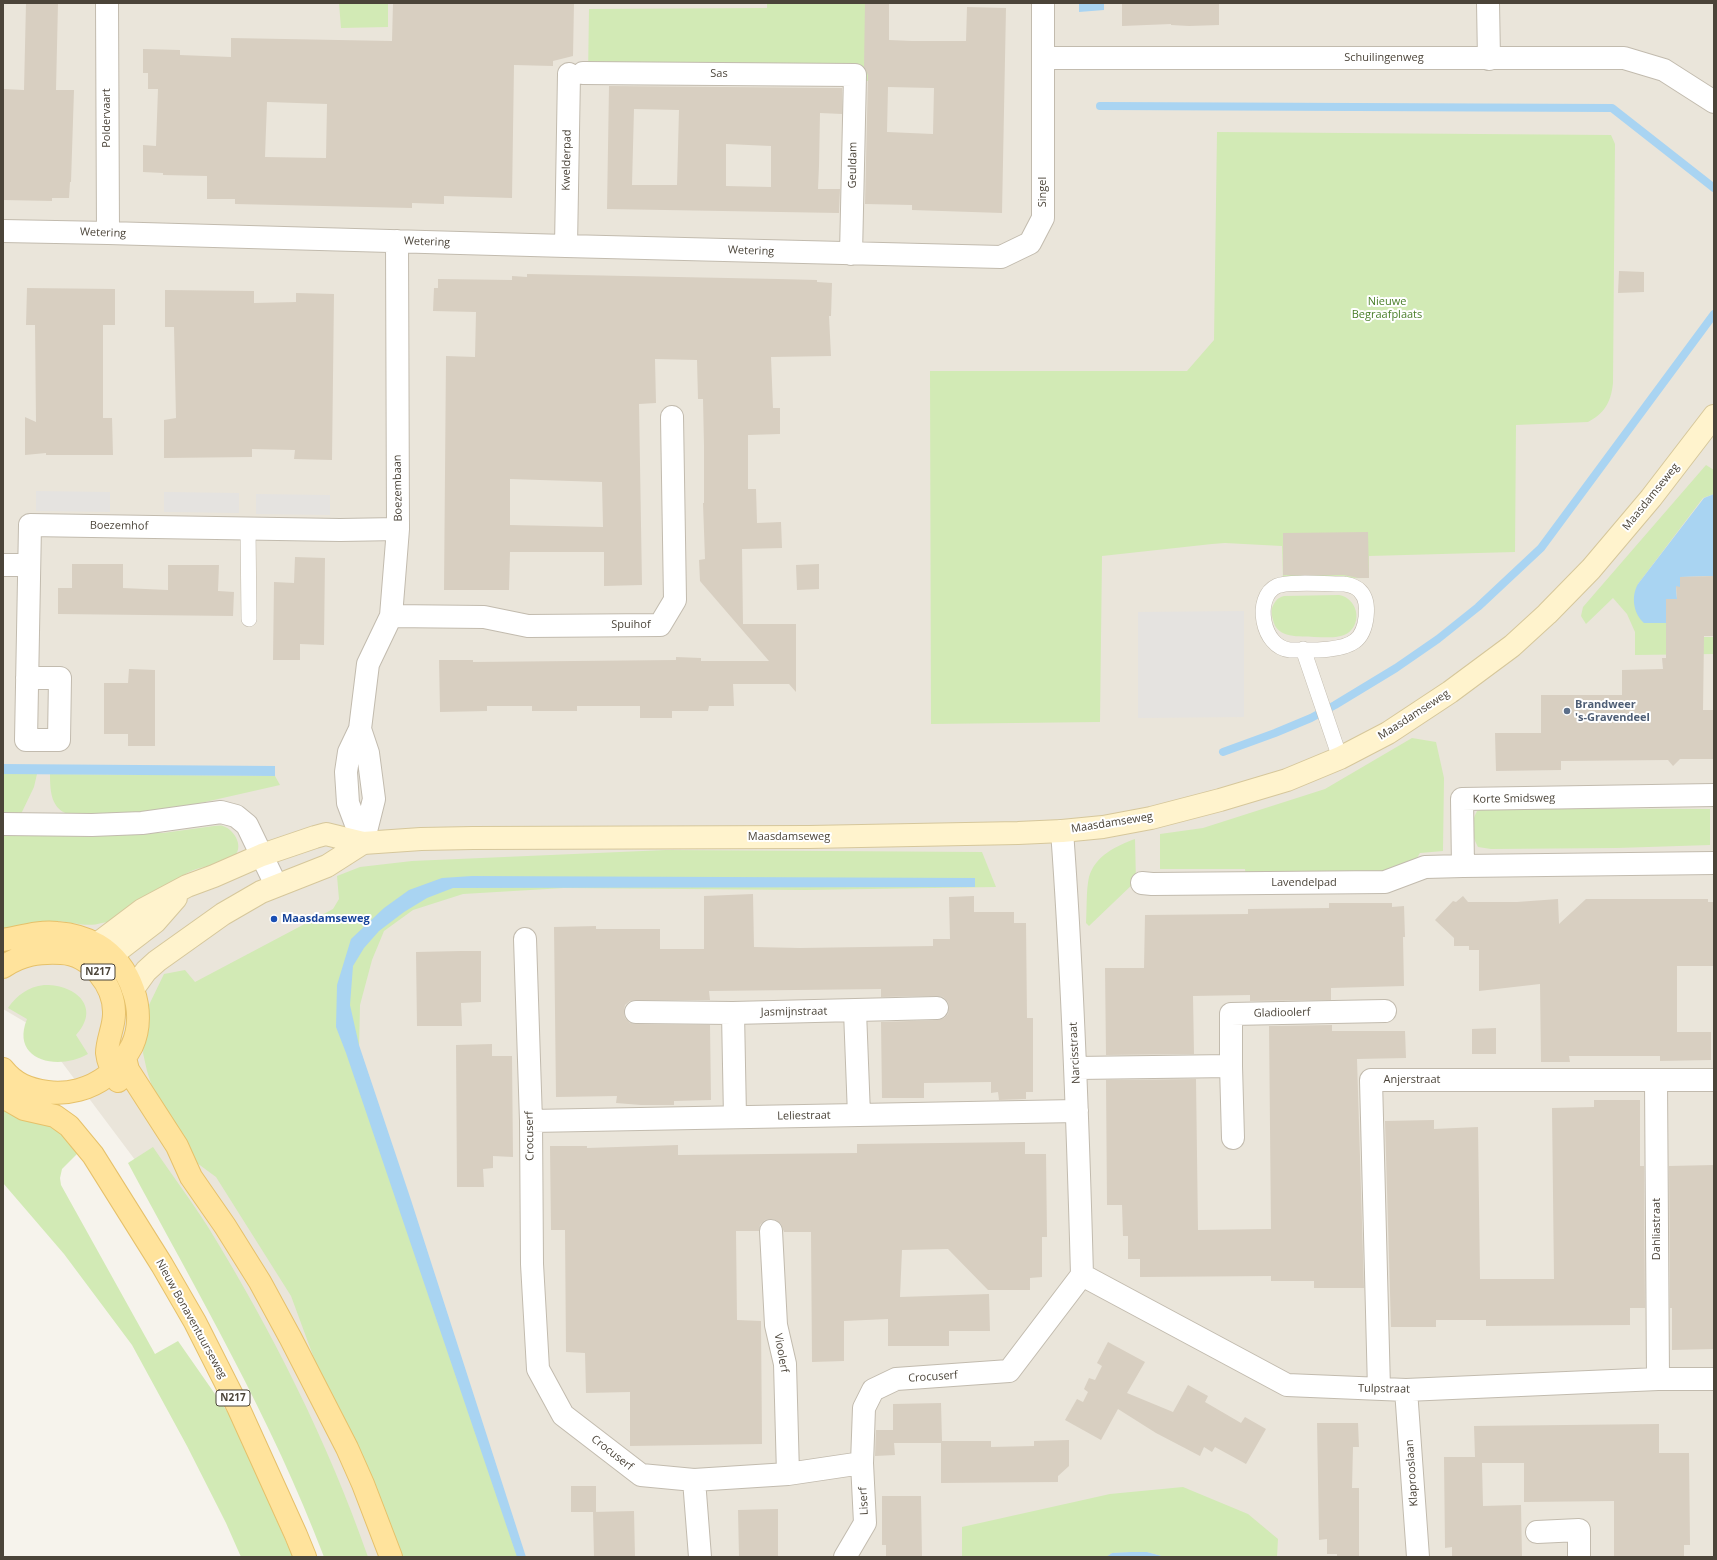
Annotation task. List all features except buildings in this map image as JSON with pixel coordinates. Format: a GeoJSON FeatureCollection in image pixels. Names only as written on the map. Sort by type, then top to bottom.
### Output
{"type":"FeatureCollection","features":[{"type":"Feature","properties":{"kind":"main road"},"geometry":{"type":"LineString","coordinates":[[8,939],[34,933],[56,933],[78,937],[105,950]]}},
{"type":"Feature","properties":{"kind":"main road","name":"N217"},"geometry":{"type":"LineString","coordinates":[[92,966],[105,950],[122,968],[134,988],[137,1022],[132,1044],[119,1065]]}},
{"type":"Feature","properties":{"kind":"main road","name":"N217"},"geometry":{"type":"LineString","coordinates":[[3,967],[15,959],[30,955],[48,952],[65,953],[78,957],[92,966],[99,973],[112,995],[114,1011],[114,1025],[107,1051],[108,1059],[128,1070],[177,1146],[191,1177],[225,1226],[260,1282],[292,1339],[329,1411],[353,1462],[391,1557]]}},
{"type":"Feature","properties":{"kind":"main road"},"geometry":{"type":"LineString","coordinates":[[3,1069],[10,1077],[22,1086],[53,1093],[68,1093],[94,1084],[119,1065]]}},
{"type":"Feature","properties":{"kind":"main road","name":"Nieuw Bonaventuurseweg"},"geometry":{"type":"LineString","coordinates":[[3,1097],[24,1109],[55,1116],[69,1126],[93,1155],[195,1322],[238,1408],[305,1557]]}},
{"type":"Feature","properties":{"kind":"street","name":"Poldervaart"},"geometry":{"type":"LineString","coordinates":[[107,3],[108,232]]}},
{"type":"Feature","properties":{"kind":"street","name":"Singel"},"geometry":{"type":"LineString","coordinates":[[851,254],[1001,257],[1030,243],[1043,218],[1043,3]]}},
{"type":"Feature","properties":{"kind":"street"},"geometry":{"type":"LineString","coordinates":[[1488,3],[1489,58]]}},
{"type":"Feature","properties":{"kind":"street","name":"Schuilingenweg"},"geometry":{"type":"LineString","coordinates":[[1043,58],[1624,58],[1664,70],[1714,102]]}},
{"type":"Feature","properties":{"kind":"street","name":"Sas"},"geometry":{"type":"LineString","coordinates":[[576,73],[855,75]]}},
{"type":"Feature","properties":{"kind":"street","name":"Kwelderpad"},"geometry":{"type":"LineString","coordinates":[[566,246],[576,73]]}},
{"type":"Feature","properties":{"kind":"street","name":"Geuldam"},"geometry":{"type":"LineString","coordinates":[[851,254],[855,75]]}},
{"type":"Feature","properties":{"kind":"street","name":"Wetering"},"geometry":{"type":"LineString","coordinates":[[3,232],[108,232],[851,254]]}},
{"type":"Feature","properties":{"kind":"street","name":"Boezembaan"},"geometry":{"type":"LineString","coordinates":[[363,843],[374,799],[368,753],[360,729],[368,664],[391,616],[398,529],[396,241]]}},
{"type":"Feature","properties":{"kind":"street","name":"Maasdamseweg"},"geometry":{"type":"LineString","coordinates":[[105,950],[155,922],[187,886],[262,855],[326,834],[363,843],[421,839],[473,838],[801,837],[1018,834],[1096,828],[1151,818],[1288,780],[1340,758],[1408,721],[1470,678],[1531,630],[1592,569],[1692,446],[1714,416]]}},
{"type":"Feature","properties":{"kind":"street","name":"Spuihof"},"geometry":{"type":"LineString","coordinates":[[391,616],[484,617],[528,626],[660,625],[675,600],[672,417]]}},
{"type":"Feature","properties":{"kind":"street","name":"Boezemhof"},"geometry":{"type":"LineString","coordinates":[[27,678],[30,525],[340,530],[398,529]]}},
{"type":"Feature","properties":{"kind":"street"},"geometry":{"type":"LineString","coordinates":[[3,565],[29,565]]}},
{"type":"Feature","properties":{"kind":"street","name":"Korte Smidsweg"},"geometry":{"type":"LineString","coordinates":[[1463,866],[1462,799],[1714,795]]}},
{"type":"Feature","properties":{"kind":"street"},"geometry":{"type":"LineString","coordinates":[[3,824],[92,825],[142,823],[221,812],[236,816],[247,825],[276,885]]}},
{"type":"Feature","properties":{"kind":"street","name":"Narcisstraat"},"geometry":{"type":"LineString","coordinates":[[1062,831],[1070,942],[1076,1068],[1082,1275]]}},
{"type":"Feature","properties":{"kind":"street","name":"Maasdamseweg"},"geometry":{"type":"LineString","coordinates":[[134,988],[146,971],[174,947],[223,914],[276,885],[327,866],[363,843]]}},
{"type":"Feature","properties":{"kind":"street"},"geometry":{"type":"LineString","coordinates":[[1463,866],[1714,863]]}},
{"type":"Feature","properties":{"kind":"street","name":"Lavendelpad"},"geometry":{"type":"LineString","coordinates":[[1142,883],[1385,882],[1425,867],[1463,866]]}},
{"type":"Feature","properties":{"kind":"street","name":"Crocuserf"},"geometry":{"type":"LineString","coordinates":[[525,939],[532,1264],[538,1369],[563,1415],[640,1475],[694,1480],[788,1474],[862,1463],[864,1408],[873,1390],[896,1379],[1009,1371],[1082,1275]]}},
{"type":"Feature","properties":{"kind":"street","name":"Jasmijnstraat"},"geometry":{"type":"LineString","coordinates":[[636,1012],[733,1013],[938,1008]]}},
{"type":"Feature","properties":{"kind":"street"},"geometry":{"type":"LineString","coordinates":[[856,1011],[860,1115]]}},
{"type":"Feature","properties":{"kind":"street","name":"Gladioolerf"},"geometry":{"type":"LineString","coordinates":[[1233,1138],[1231,1014],[1385,1011]]}},
{"type":"Feature","properties":{"kind":"street"},"geometry":{"type":"LineString","coordinates":[[733,1013],[735,1116]]}},
{"type":"Feature","properties":{"kind":"street"},"geometry":{"type":"LineString","coordinates":[[1076,1068],[1231,1066]]}},
{"type":"Feature","properties":{"kind":"street","name":"Anjerstraat"},"geometry":{"type":"LineString","coordinates":[[1379,1389],[1371,1080],[1714,1080]]}},
{"type":"Feature","properties":{"kind":"street","name":"Dahliastraat"},"geometry":{"type":"LineString","coordinates":[[1656,1080],[1658,1379]]}},
{"type":"Feature","properties":{"kind":"street","name":"Leliestraat"},"geometry":{"type":"LineString","coordinates":[[530,1121],[735,1116],[1077,1111]]}},
{"type":"Feature","properties":{"kind":"street","name":"Vioolerf"},"geometry":{"type":"LineString","coordinates":[[771,1231],[776,1325],[785,1364],[788,1474]]}},
{"type":"Feature","properties":{"kind":"street","name":"Tulpstraat"},"geometry":{"type":"LineString","coordinates":[[1082,1275],[1286,1386],[1406,1390],[1658,1379],[1714,1379]]}},
{"type":"Feature","properties":{"kind":"street","name":"Klaprooslaan"},"geometry":{"type":"LineString","coordinates":[[1406,1390],[1418,1557]]}},
{"type":"Feature","properties":{"kind":"street","name":"Liserf"},"geometry":{"type":"LineString","coordinates":[[845,1557],[866,1523],[862,1463]]}},
{"type":"Feature","properties":{"kind":"street"},"geometry":{"type":"LineString","coordinates":[[694,1480],[700,1557]]}},
{"type":"Feature","properties":{"kind":"street"},"geometry":{"type":"LineString","coordinates":[[1537,1532],[1579,1530],[1579,1557]]}},
{"type":"Feature","properties":{"kind":"lane"},"geometry":{"type":"LineString","coordinates":[[248,529],[249,619]]}},
{"type":"Feature","properties":{"kind":"lane"},"geometry":{"type":"LineString","coordinates":[[1344,584],[1359,590],[1364,599],[1366,614],[1363,630],[1356,641],[1342,647],[1303,649],[1283,649],[1277,646],[1269,637],[1265,625],[1264,611],[1266,599],[1272,590],[1282,585],[1344,584]]}},
{"type":"Feature","properties":{"kind":"lane"},"geometry":{"type":"LineString","coordinates":[[1303,649],[1340,758]]}},
{"type":"Feature","properties":{"kind":"shaded area"},"geometry":{"type":"Polygon","coordinates":[[[3,3],[1714,3],[1714,1557],[341,1557],[189,1232],[37,1029],[3,1009],[3,3]]]}},
{"type":"Feature","properties":{"kind":"shaded area"},"geometry":{"type":"Polygon","coordinates":[[[36,491],[110,492],[110,512],[36,511],[36,491]]]}},
{"type":"Feature","properties":{"kind":"shaded area"},"geometry":{"type":"Polygon","coordinates":[[[164,492],[239,493],[239,513],[164,512],[164,492]]]}},
{"type":"Feature","properties":{"kind":"shaded area"},"geometry":{"type":"Polygon","coordinates":[[[256,494],[330,495],[330,515],[256,514],[256,494]]]}},
{"type":"Feature","properties":{"kind":"shaded area"},"geometry":{"type":"Polygon","coordinates":[[[1244,611],[1244,717],[1138,718],[1138,612],[1244,611]]]}},
{"type":"Feature","properties":{"kind":"green space"},"geometry":{"type":"Polygon","coordinates":[[[339,3],[388,3],[388,27],[341,28],[339,3]]]}},
{"type":"Feature","properties":{"kind":"green space"},"geometry":{"type":"Polygon","coordinates":[[[767,3],[872,3],[870,81],[588,76],[589,9],[767,8],[767,3]]]}},
{"type":"Feature","properties":{"kind":"green space","name":"Nieuwe Begraafplaats"},"geometry":{"type":"Polygon","coordinates":[[[1217,132],[1611,135],[1615,144],[1613,383],[1609,401],[1599,415],[1588,422],[1516,425],[1515,552],[1369,556],[1369,578],[1283,579],[1282,546],[1225,543],[1102,556],[1100,722],[931,724],[930,371],[1187,371],[1214,340],[1217,132]]]}},
{"type":"Feature","properties":{"kind":"green space"},"geometry":{"type":"Polygon","coordinates":[[[1706,465],[1714,470],[1714,494],[1703,498],[1638,584],[1666,623],[1666,637],[1714,637],[1714,654],[1635,655],[1635,632],[1627,614],[1613,598],[1586,624],[1581,616],[1583,607],[1706,465]]]}},
{"type":"Feature","properties":{"kind":"green space"},"geometry":{"type":"Polygon","coordinates":[[[1339,595],[1350,601],[1354,605],[1356,611],[1353,628],[1344,635],[1331,637],[1296,636],[1279,631],[1275,626],[1272,617],[1273,606],[1278,599],[1284,596],[1339,595]]]}},
{"type":"Feature","properties":{"kind":"green space"},"geometry":{"type":"Polygon","coordinates":[[[1412,738],[1436,742],[1444,778],[1443,851],[1420,853],[1415,861],[1385,876],[1246,878],[1245,869],[1160,869],[1160,834],[1203,828],[1325,789],[1412,738]]]}},
{"type":"Feature","properties":{"kind":"green space"},"geometry":{"type":"Polygon","coordinates":[[[3,774],[37,774],[34,787],[21,814],[3,814],[3,774]]]}},
{"type":"Feature","properties":{"kind":"green space"},"geometry":{"type":"Polygon","coordinates":[[[50,774],[275,776],[280,785],[152,814],[71,815],[64,813],[56,805],[51,794],[50,774]]]}},
{"type":"Feature","properties":{"kind":"green space"},"geometry":{"type":"Polygon","coordinates":[[[1487,808],[1710,809],[1710,845],[1617,848],[1491,849],[1478,847],[1472,829],[1473,820],[1477,811],[1487,808]]]}},
{"type":"Feature","properties":{"kind":"green space"},"geometry":{"type":"Polygon","coordinates":[[[220,826],[227,828],[235,835],[238,849],[237,853],[233,857],[222,863],[192,870],[173,882],[140,908],[129,914],[114,920],[90,925],[48,921],[3,930],[3,830],[132,831],[163,833],[220,826]]]}},
{"type":"Feature","properties":{"kind":"green space"},"geometry":{"type":"Polygon","coordinates":[[[1135,839],[1136,881],[1089,926],[1086,923],[1087,894],[1089,877],[1092,870],[1096,863],[1107,853],[1135,839]]]}},
{"type":"Feature","properties":{"kind":"green space"},"geometry":{"type":"Polygon","coordinates":[[[666,850],[982,852],[996,887],[805,890],[564,888],[463,894],[413,910],[384,931],[372,960],[360,1005],[359,1050],[523,1557],[403,1557],[352,1433],[315,1361],[291,1296],[216,1177],[197,1163],[158,1105],[143,1053],[148,1007],[164,974],[185,970],[195,982],[333,909],[339,899],[337,876],[360,867],[412,861],[666,850]]]}},
{"type":"Feature","properties":{"kind":"green space"},"geometry":{"type":"Polygon","coordinates":[[[44,985],[66,988],[75,993],[81,999],[85,1007],[86,1015],[83,1025],[76,1035],[88,1054],[63,1062],[51,1061],[40,1059],[31,1053],[25,1045],[24,1033],[27,1019],[8,1008],[23,992],[44,985]]]}},
{"type":"Feature","properties":{"kind":"green space"},"geometry":{"type":"Polygon","coordinates":[[[3,1108],[49,1126],[60,1133],[79,1152],[62,1169],[60,1178],[61,1185],[155,1354],[178,1341],[231,1417],[293,1557],[241,1557],[226,1523],[187,1446],[132,1345],[64,1254],[3,1183],[3,1108]]]}},
{"type":"Feature","properties":{"kind":"green space"},"geometry":{"type":"Polygon","coordinates":[[[153,1147],[195,1207],[232,1266],[276,1347],[317,1429],[368,1557],[324,1557],[281,1455],[257,1406],[207,1308],[128,1163],[153,1147]]]}},
{"type":"Feature","properties":{"kind":"green space"},"geometry":{"type":"Polygon","coordinates":[[[1183,1487],[1248,1514],[1278,1539],[1277,1557],[1165,1557],[1147,1552],[1112,1553],[1106,1557],[962,1557],[962,1527],[1110,1494],[1183,1487]]]}},
{"type":"Feature","properties":{"kind":"water"},"geometry":{"type":"Polygon","coordinates":[[[1079,3],[1104,3],[1104,10],[1079,12],[1079,3]]]}},
{"type":"Feature","properties":{"kind":"water"},"geometry":{"type":"Polygon","coordinates":[[[1714,494],[1714,576],[1680,577],[1680,587],[1676,587],[1677,599],[1666,600],[1666,623],[1644,623],[1637,614],[1634,604],[1634,594],[1638,584],[1704,498],[1714,494]]]}},
{"type":"Feature","properties":{"kind":"water"},"geometry":{"type":"Polygon","coordinates":[[[3,764],[275,766],[275,776],[3,774],[3,764]]]}},
{"type":"Feature","properties":{"kind":"water"},"geometry":{"type":"Polygon","coordinates":[[[472,876],[975,878],[975,887],[453,888],[427,898],[404,912],[379,931],[364,948],[353,966],[350,1005],[359,1045],[411,1200],[526,1557],[517,1557],[336,1027],[337,985],[351,939],[384,908],[409,890],[442,878],[472,876]]]}},
{"type":"Feature","properties":{"kind":"water"},"geometry":{"type":"Polygon","coordinates":[[[1147,1552],[1165,1557],[1106,1557],[1112,1553],[1147,1552]]]}},
{"type":"Feature","properties":{"kind":"waterway"},"geometry":{"type":"LineString","coordinates":[[1100,106],[1612,108],[1714,188]]}},
{"type":"Feature","properties":{"kind":"waterway"},"geometry":{"type":"LineString","coordinates":[[1223,752],[1311,718],[1335,705],[1396,668],[1438,639],[1478,607],[1541,548],[1714,314]]}},
{"type":"Feature","properties":{"kind":"place","name":"Brandweer 's-Gravendeel"},"geometry":{"type":"Point","coordinates":[1567,711]}},
{"type":"Feature","properties":{"kind":"place","name":"Maasdamseweg"},"geometry":{"type":"Point","coordinates":[274,919]}}]}
